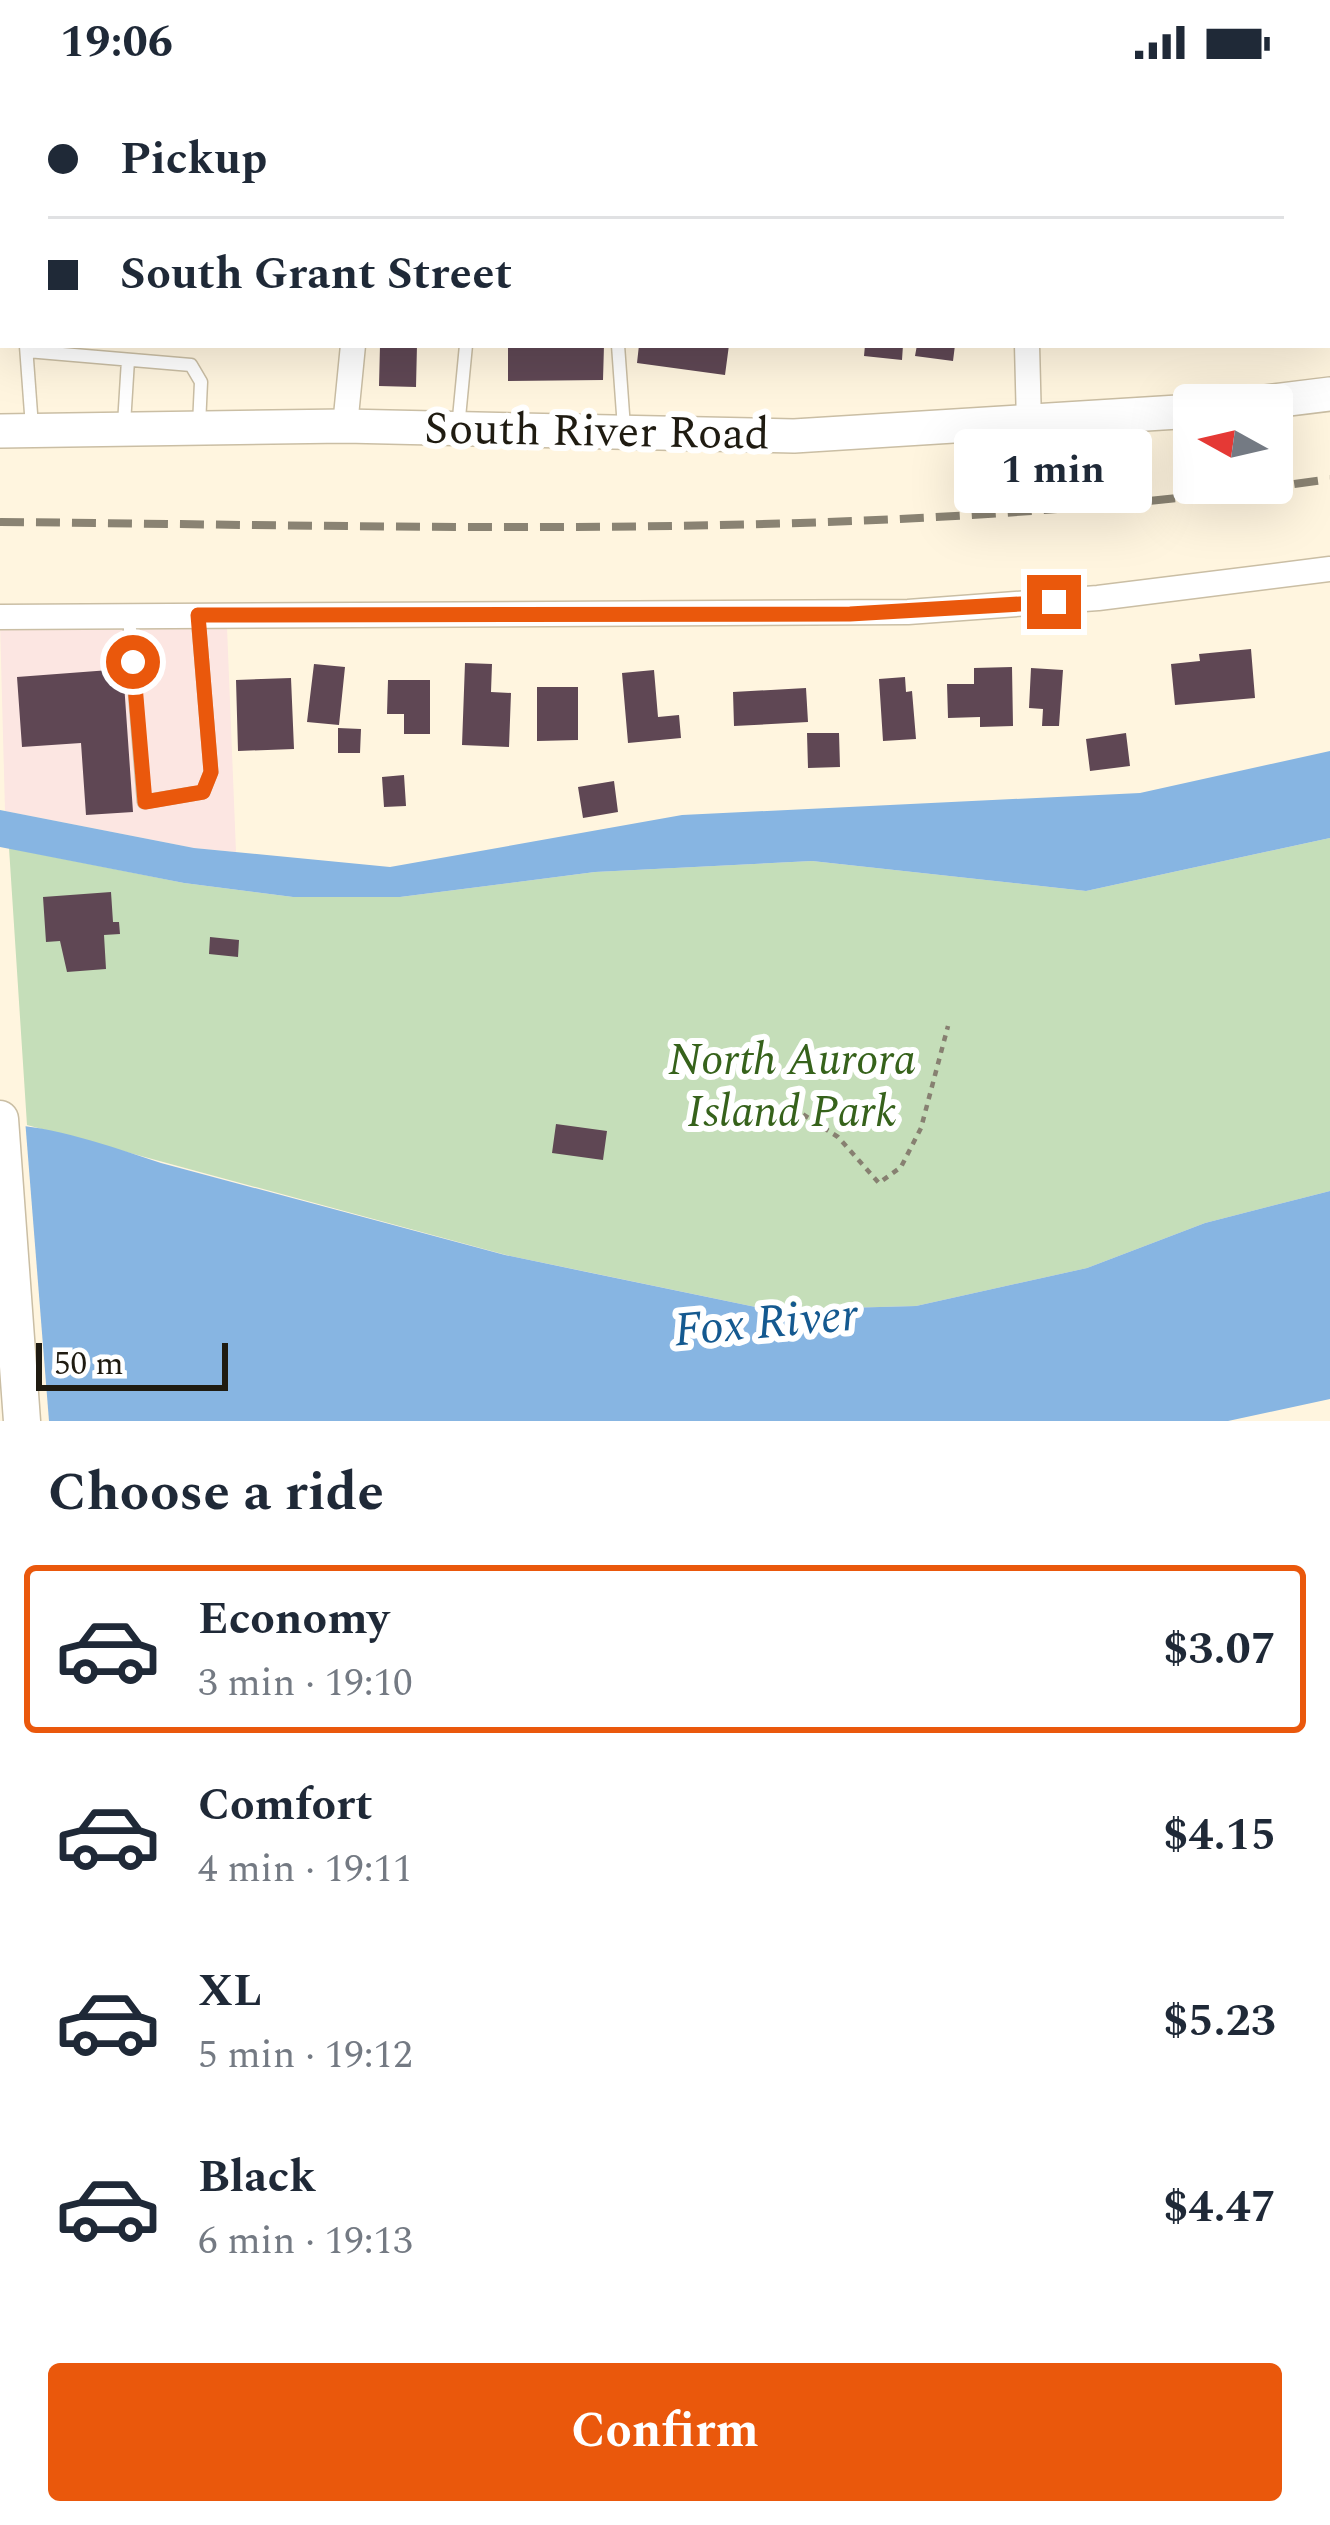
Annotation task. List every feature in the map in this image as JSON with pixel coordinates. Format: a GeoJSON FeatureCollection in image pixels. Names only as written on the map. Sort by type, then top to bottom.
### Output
{"type":"FeatureCollection","features":[{"type":"Feature","properties":{"kind":"main road"},"geometry":{"type":"LineString","coordinates":[[1293,399],[1330,394]]}},
{"type":"Feature","properties":{"kind":"main road","name":"South River Road"},"geometry":{"type":"LineString","coordinates":[[16,430],[345,426],[794,436],[1173,413]]}},
{"type":"Feature","properties":{"kind":"main road"},"geometry":{"type":"LineString","coordinates":[[0,1119],[22,1421]]}},
{"type":"Feature","properties":{"kind":"street"},"geometry":{"type":"LineString","coordinates":[[345,426],[353,348]]}},
{"type":"Feature","properties":{"kind":"street"},"geometry":{"type":"LineString","coordinates":[[1028,348],[1029,424]]}},
{"type":"Feature","properties":{"kind":"street"},"geometry":{"type":"LineString","coordinates":[[0,617],[908,612],[1098,598],[1330,568]]}},
{"type":"Feature","properties":{"kind":"lane"},"geometry":{"type":"LineString","coordinates":[[16,430],[26,348],[191,365],[201,382],[199,428]]}},
{"type":"Feature","properties":{"kind":"lane"},"geometry":{"type":"LineString","coordinates":[[458,429],[466,348]]}},
{"type":"Feature","properties":{"kind":"lane"},"geometry":{"type":"LineString","coordinates":[[618,348],[624,432]]}},
{"type":"Feature","properties":{"kind":"lane"},"geometry":{"type":"LineString","coordinates":[[124,429],[128,360]]}},
{"type":"Feature","properties":{"kind":"lane"},"geometry":{"type":"LineString","coordinates":[[129,615],[145,802],[203,792],[211,772],[198,615]]}},
{"type":"Feature","properties":{"kind":"path"},"geometry":{"type":"LineString","coordinates":[[793,1108],[838,1137],[879,1183],[901,1167],[921,1129],[948,1026]]}},
{"type":"Feature","properties":{"kind":"shaded area"},"geometry":{"type":"Polygon","coordinates":[[[0,622],[227,627],[236,852],[5,811],[0,622]]]}},
{"type":"Feature","properties":{"kind":"green space","name":"North Aurora Island Park"},"geometry":{"type":"Polygon","coordinates":[[[1330,838],[1330,1191],[1205,1223],[1087,1268],[916,1306],[770,1310],[506,1255],[27,1125],[9,848],[184,883],[293,897],[400,897],[595,872],[812,861],[1086,891],[1330,838]]]}},
{"type":"Feature","properties":{"kind":"water"},"geometry":{"type":"Polygon","coordinates":[[[1330,751],[1330,838],[1086,891],[812,861],[595,872],[400,897],[293,897],[184,883],[0,847],[0,810],[194,848],[390,867],[682,815],[1140,793],[1330,751]]]}},
{"type":"Feature","properties":{"kind":"water","name":"Fox River"},"geometry":{"type":"Polygon","coordinates":[[[0,1124],[82,1138],[505,1255],[770,1310],[916,1306],[1087,1268],[1205,1223],[1330,1191],[1330,1399],[1228,1421],[0,1421],[0,1124]]]}},
{"type":"Feature","properties":{"kind":"pier"},"geometry":{"type":"Polygon","coordinates":[[[0,1118],[25,1119],[49,1421],[0,1421],[0,1118]]]}},
{"type":"Feature","properties":{"kind":"building"},"geometry":{"type":"Polygon","coordinates":[[[380,348],[417,348],[416,387],[379,386],[380,348]]]}},
{"type":"Feature","properties":{"kind":"building"},"geometry":{"type":"Polygon","coordinates":[[[508,348],[604,348],[603,380],[508,381],[508,348]]]}},
{"type":"Feature","properties":{"kind":"building"},"geometry":{"type":"Polygon","coordinates":[[[639,348],[729,348],[725,375],[637,363],[639,348]]]}},
{"type":"Feature","properties":{"kind":"building"},"geometry":{"type":"Polygon","coordinates":[[[865,348],[903,348],[902,360],[864,356],[865,348]]]}},
{"type":"Feature","properties":{"kind":"building"},"geometry":{"type":"Polygon","coordinates":[[[916,348],[955,348],[953,361],[915,356],[916,348]]]}},
{"type":"Feature","properties":{"kind":"building"},"geometry":{"type":"Polygon","coordinates":[[[1251,649],[1255,698],[1175,705],[1171,664],[1200,661],[1199,654],[1251,649]]]}},
{"type":"Feature","properties":{"kind":"building"},"geometry":{"type":"Polygon","coordinates":[[[465,663],[492,664],[491,692],[511,693],[509,747],[462,745],[465,663]]]}},
{"type":"Feature","properties":{"kind":"building"},"geometry":{"type":"Polygon","coordinates":[[[314,664],[345,667],[339,725],[307,722],[314,664]]]}},
{"type":"Feature","properties":{"kind":"building"},"geometry":{"type":"Polygon","coordinates":[[[1012,667],[1013,726],[980,727],[980,717],[948,718],[947,684],[974,684],[974,668],[1012,667]]]}},
{"type":"Feature","properties":{"kind":"building"},"geometry":{"type":"Polygon","coordinates":[[[1031,668],[1063,670],[1059,726],[1042,726],[1043,709],[1029,708],[1031,668]]]}},
{"type":"Feature","properties":{"kind":"building"},"geometry":{"type":"Polygon","coordinates":[[[123,669],[133,812],[86,815],[81,743],[22,747],[17,677],[123,669]]]}},
{"type":"Feature","properties":{"kind":"building"},"geometry":{"type":"Polygon","coordinates":[[[654,670],[658,717],[679,715],[681,738],[628,743],[622,673],[654,670]]]}},
{"type":"Feature","properties":{"kind":"building"},"geometry":{"type":"Polygon","coordinates":[[[905,677],[906,692],[912,691],[916,739],[883,741],[879,679],[905,677]]]}},
{"type":"Feature","properties":{"kind":"building"},"geometry":{"type":"Polygon","coordinates":[[[291,678],[294,749],[238,751],[236,680],[291,678]]]}},
{"type":"Feature","properties":{"kind":"building"},"geometry":{"type":"Polygon","coordinates":[[[388,680],[430,680],[430,734],[404,734],[404,714],[387,714],[388,680]]]}},
{"type":"Feature","properties":{"kind":"building"},"geometry":{"type":"Polygon","coordinates":[[[537,687],[578,687],[578,740],[537,741],[537,687]]]}},
{"type":"Feature","properties":{"kind":"building"},"geometry":{"type":"Polygon","coordinates":[[[806,688],[808,722],[734,726],[733,692],[806,688]]]}},
{"type":"Feature","properties":{"kind":"building"},"geometry":{"type":"Polygon","coordinates":[[[338,728],[361,729],[360,753],[338,753],[338,728]]]}},
{"type":"Feature","properties":{"kind":"building"},"geometry":{"type":"Polygon","coordinates":[[[807,733],[839,733],[840,767],[808,768],[807,733]]]}},
{"type":"Feature","properties":{"kind":"building"},"geometry":{"type":"Polygon","coordinates":[[[1126,733],[1130,766],[1090,771],[1086,739],[1126,733]]]}},
{"type":"Feature","properties":{"kind":"building"},"geometry":{"type":"Polygon","coordinates":[[[404,775],[406,806],[384,807],[382,777],[404,775]]]}},
{"type":"Feature","properties":{"kind":"building"},"geometry":{"type":"Polygon","coordinates":[[[614,781],[618,812],[583,818],[578,787],[614,781]]]}},
{"type":"Feature","properties":{"kind":"building"},"geometry":{"type":"Polygon","coordinates":[[[111,892],[113,922],[119,922],[120,934],[104,935],[106,969],[67,972],[60,941],[46,942],[43,897],[111,892]]]}},
{"type":"Feature","properties":{"kind":"building"},"geometry":{"type":"Polygon","coordinates":[[[210,937],[239,940],[238,957],[209,954],[210,937]]]}},
{"type":"Feature","properties":{"kind":"building"},"geometry":{"type":"Polygon","coordinates":[[[556,1124],[607,1131],[603,1160],[552,1153],[556,1124]]]}},
{"type":"Feature","properties":{"kind":"railway"},"geometry":{"type":"LineString","coordinates":[[0,522],[500,527],[833,522],[1165,499],[1330,479]]}},
{"type":"Feature","properties":{"kind":"route"},"geometry":{"type":"LineString","coordinates":[[133,662],[145,802],[203,792],[211,772],[198,615],[850,614],[1054,602]]}}]}
